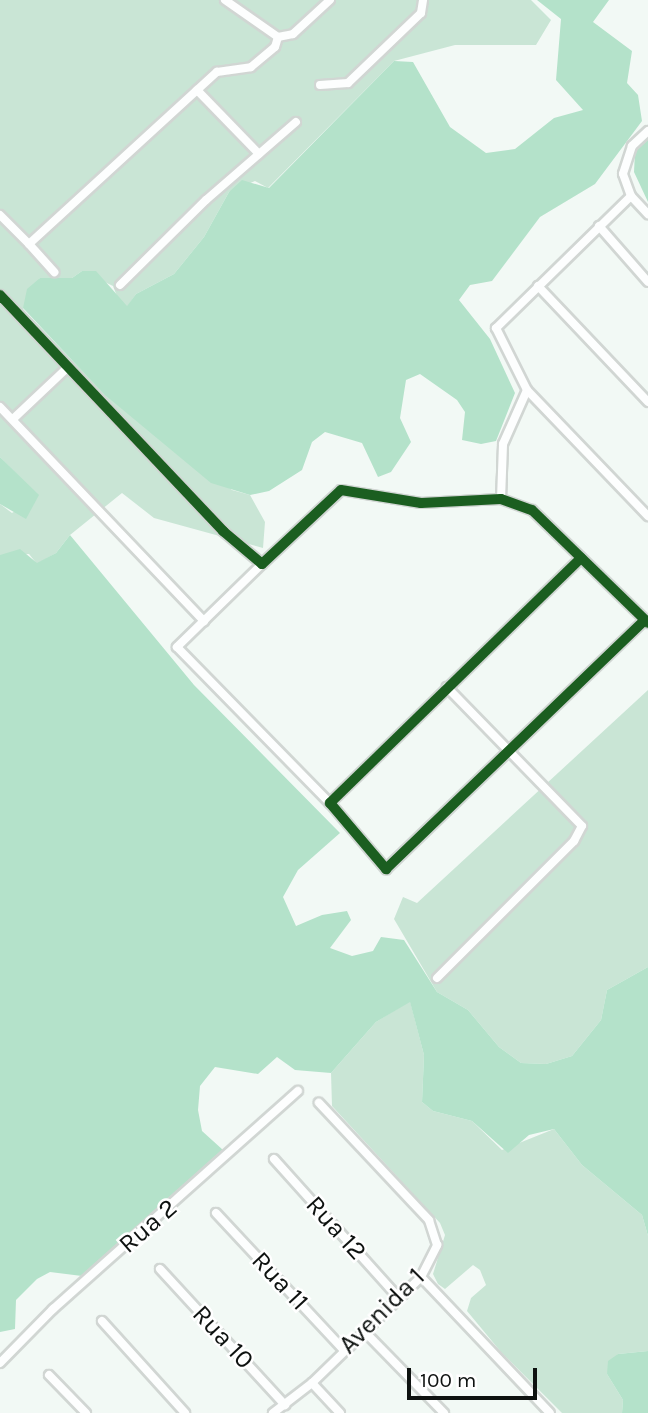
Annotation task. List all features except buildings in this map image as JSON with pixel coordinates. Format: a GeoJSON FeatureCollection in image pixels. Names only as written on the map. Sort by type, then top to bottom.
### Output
{"type":"FeatureCollection","features":[{"type":"Feature","properties":{"kind":"street"},"geometry":{"type":"LineString","coordinates":[[226,0],[278,37],[293,34],[330,0]]}},
{"type":"Feature","properties":{"kind":"street"},"geometry":{"type":"LineString","coordinates":[[320,85],[348,83],[421,13],[424,0]]}},
{"type":"Feature","properties":{"kind":"street"},"geometry":{"type":"LineString","coordinates":[[29,244],[217,72],[260,61],[275,47],[278,37]]}},
{"type":"Feature","properties":{"kind":"street"},"geometry":{"type":"LineString","coordinates":[[197,90],[259,154]]}},
{"type":"Feature","properties":{"kind":"street"},"geometry":{"type":"LineString","coordinates":[[120,285],[296,122]]}},
{"type":"Feature","properties":{"kind":"street"},"geometry":{"type":"LineString","coordinates":[[648,131],[625,159],[623,174],[631,196],[648,214]]}},
{"type":"Feature","properties":{"kind":"street"},"geometry":{"type":"LineString","coordinates":[[631,196],[496,328],[527,390],[648,516]]}},
{"type":"Feature","properties":{"kind":"street"},"geometry":{"type":"LineString","coordinates":[[0,215],[54,272]]}},
{"type":"Feature","properties":{"kind":"street"},"geometry":{"type":"LineString","coordinates":[[599,226],[648,282]]}},
{"type":"Feature","properties":{"kind":"street"},"geometry":{"type":"LineString","coordinates":[[538,286],[648,402]]}},
{"type":"Feature","properties":{"kind":"street"},"geometry":{"type":"LineString","coordinates":[[0,295],[223,531],[262,564]]}},
{"type":"Feature","properties":{"kind":"street"},"geometry":{"type":"LineString","coordinates":[[13,419],[68,367]]}},
{"type":"Feature","properties":{"kind":"street"},"geometry":{"type":"LineString","coordinates":[[501,499],[503,444],[527,390]]}},
{"type":"Feature","properties":{"kind":"street"},"geometry":{"type":"LineString","coordinates":[[0,407],[204,621]]}},
{"type":"Feature","properties":{"kind":"street"},"geometry":{"type":"LineString","coordinates":[[341,490],[421,503],[501,499],[532,509],[646,622],[386,869],[330,803],[177,647],[341,490]]}},
{"type":"Feature","properties":{"kind":"street"},"geometry":{"type":"LineString","coordinates":[[330,803],[581,558]]}},
{"type":"Feature","properties":{"kind":"street"},"geometry":{"type":"LineString","coordinates":[[437,978],[565,851],[580,832],[579,820],[447,687]]}},
{"type":"Feature","properties":{"kind":"street","name":"Rua 2"},"geometry":{"type":"LineString","coordinates":[[0,1363],[298,1091]]}},
{"type":"Feature","properties":{"kind":"street","name":"Avenida 1"},"geometry":{"type":"LineString","coordinates":[[273,1413],[312,1383],[363,1330],[421,1277],[437,1245],[429,1220],[319,1103]]}},
{"type":"Feature","properties":{"kind":"street","name":"Rua 12"},"geometry":{"type":"LineString","coordinates":[[274,1159],[398,1297]]}},
{"type":"Feature","properties":{"kind":"street","name":"Rua 11"},"geometry":{"type":"LineString","coordinates":[[216,1213],[344,1349]]}},
{"type":"Feature","properties":{"kind":"street","name":"Rua 10"},"geometry":{"type":"LineString","coordinates":[[160,1269],[285,1405]]}},
{"type":"Feature","properties":{"kind":"street"},"geometry":{"type":"LineString","coordinates":[[421,1277],[550,1413]]}},
{"type":"Feature","properties":{"kind":"street"},"geometry":{"type":"LineString","coordinates":[[102,1321],[185,1413]]}},
{"type":"Feature","properties":{"kind":"street"},"geometry":{"type":"LineString","coordinates":[[363,1330],[444,1413]]}},
{"type":"Feature","properties":{"kind":"street"},"geometry":{"type":"LineString","coordinates":[[48,1375],[86,1413]]}},
{"type":"Feature","properties":{"kind":"street"},"geometry":{"type":"LineString","coordinates":[[312,1383],[340,1413]]}},
{"type":"Feature","properties":{"kind":"green space"},"geometry":{"type":"Polygon","coordinates":[[[0,0],[531,0],[551,20],[536,45],[455,45],[394,61],[268,188],[255,181],[229,192],[204,237],[174,274],[136,294],[127,307],[119,301],[113,286],[82,271],[72,278],[40,278],[23,309],[105,394],[232,490],[250,495],[265,522],[263,548],[154,518],[122,493],[70,535],[56,553],[37,564],[29,554],[0,555],[0,504],[12,513],[38,496],[0,457],[0,0]]]}},
{"type":"Feature","properties":{"kind":"green space"},"geometry":{"type":"Polygon","coordinates":[[[537,0],[609,0],[593,22],[632,51],[627,83],[638,95],[642,121],[595,184],[540,217],[492,281],[470,285],[459,300],[490,339],[515,393],[496,441],[481,444],[462,440],[465,412],[457,400],[420,374],[406,380],[400,418],[411,442],[391,472],[378,477],[362,443],[325,432],[312,442],[302,470],[269,491],[250,495],[211,483],[105,395],[23,308],[27,289],[40,278],[72,278],[82,271],[96,271],[127,306],[136,294],[174,274],[204,237],[229,192],[242,180],[269,188],[394,61],[413,62],[450,127],[486,153],[515,149],[554,118],[583,110],[556,80],[561,19],[537,0]]]}},
{"type":"Feature","properties":{"kind":"green space"},"geometry":{"type":"Polygon","coordinates":[[[648,138],[648,202],[634,172],[635,152],[648,138]]]}},
{"type":"Feature","properties":{"kind":"green space"},"geometry":{"type":"Polygon","coordinates":[[[0,457],[39,495],[26,519],[0,504],[0,457]]]}},
{"type":"Feature","properties":{"kind":"green space"},"geometry":{"type":"Polygon","coordinates":[[[70,535],[194,685],[340,833],[298,870],[283,897],[296,926],[322,915],[347,911],[351,920],[330,948],[352,956],[373,951],[381,937],[404,940],[437,992],[468,1010],[499,1047],[521,1063],[546,1064],[572,1056],[601,1020],[607,990],[648,967],[648,1236],[642,1215],[582,1165],[554,1129],[529,1135],[508,1153],[472,1121],[433,1111],[422,1102],[424,1055],[410,1002],[376,1022],[331,1073],[295,1070],[277,1057],[258,1074],[215,1067],[200,1086],[198,1110],[202,1131],[223,1150],[82,1276],[50,1272],[37,1279],[16,1300],[15,1329],[0,1332],[0,555],[20,549],[37,563],[56,553],[70,535]]]}},
{"type":"Feature","properties":{"kind":"green space"},"geometry":{"type":"Polygon","coordinates":[[[648,690],[648,967],[607,990],[601,1020],[572,1056],[546,1064],[521,1063],[499,1047],[468,1010],[437,992],[394,919],[403,897],[417,903],[648,690]]]}},
{"type":"Feature","properties":{"kind":"green space"},"geometry":{"type":"Polygon","coordinates":[[[410,1001],[424,1055],[422,1102],[433,1111],[472,1121],[502,1150],[554,1129],[582,1165],[642,1215],[648,1236],[648,1351],[618,1354],[607,1374],[623,1400],[622,1413],[562,1413],[501,1352],[467,1311],[471,1298],[486,1285],[480,1270],[473,1265],[445,1289],[438,1284],[433,1274],[445,1235],[440,1223],[332,1106],[331,1073],[376,1022],[410,1001]]]}},
{"type":"Feature","properties":{"kind":"green space"},"geometry":{"type":"Polygon","coordinates":[[[648,1351],[648,1413],[622,1413],[623,1400],[607,1374],[608,1361],[618,1354],[648,1351]]]}},
{"type":"Feature","properties":{"kind":"cycle path"},"geometry":{"type":"LineString","coordinates":[[0,295],[223,531],[262,564],[341,490],[421,503],[501,499],[532,510],[648,623]]}},
{"type":"Feature","properties":{"kind":"cycle path"},"geometry":{"type":"LineString","coordinates":[[581,558],[330,803],[386,869],[645,620]]}}]}
